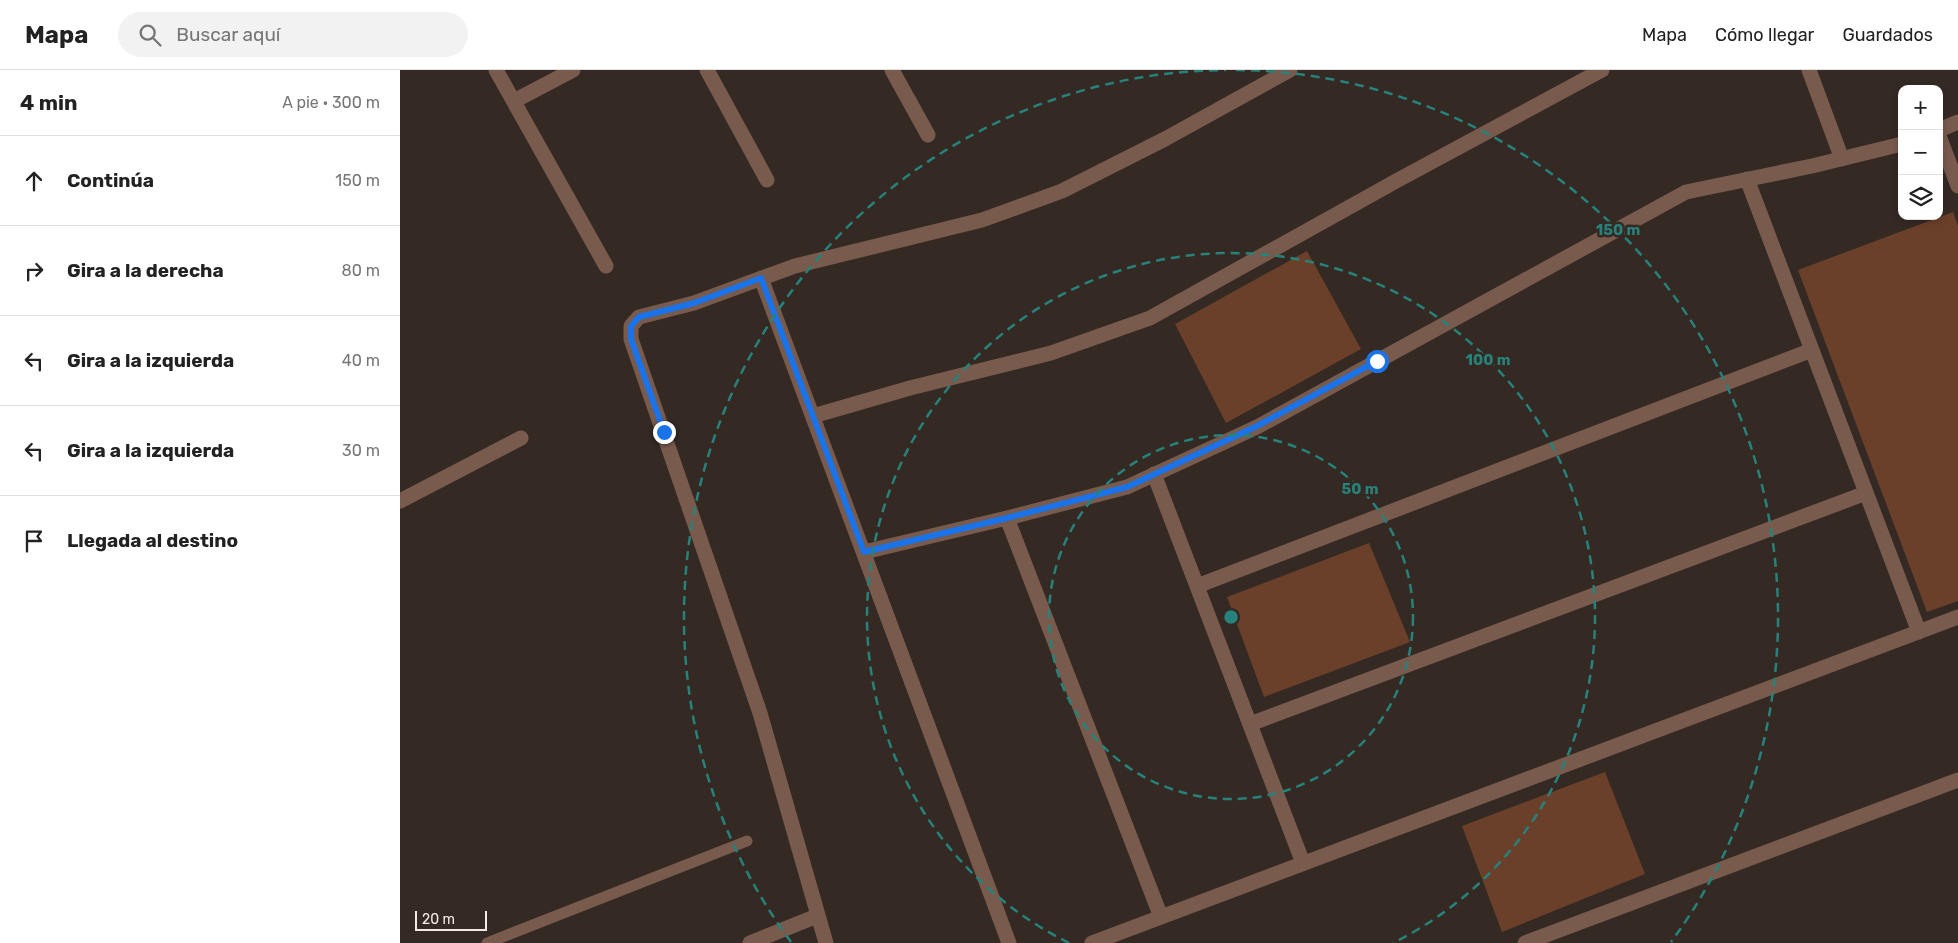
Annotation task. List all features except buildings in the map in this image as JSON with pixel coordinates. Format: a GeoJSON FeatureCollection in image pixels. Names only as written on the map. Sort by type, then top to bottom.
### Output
{"type":"FeatureCollection","features":[{"type":"Feature","properties":{"kind":"street"},"geometry":{"type":"LineString","coordinates":[[496,70],[606,266]]}},
{"type":"Feature","properties":{"kind":"street"},"geometry":{"type":"LineString","coordinates":[[514,102],[573,70]]}},
{"type":"Feature","properties":{"kind":"street"},"geometry":{"type":"LineString","coordinates":[[707,70],[767,180]]}},
{"type":"Feature","properties":{"kind":"street"},"geometry":{"type":"LineString","coordinates":[[892,70],[928,135]]}},
{"type":"Feature","properties":{"kind":"street"},"geometry":{"type":"LineString","coordinates":[[826,943],[760,713],[631,339],[631,326],[639,317],[694,303],[795,266],[982,220],[1062,191],[1165,139],[1290,70]]}},
{"type":"Feature","properties":{"kind":"street"},"geometry":{"type":"LineString","coordinates":[[813,416],[910,388],[1051,353],[1150,318],[1398,180],[1602,70]]}},
{"type":"Feature","properties":{"kind":"street"},"geometry":{"type":"LineString","coordinates":[[1809,70],[1842,159]]}},
{"type":"Feature","properties":{"kind":"street"},"geometry":{"type":"LineString","coordinates":[[1943,128],[1958,122]]}},
{"type":"Feature","properties":{"kind":"street"},"geometry":{"type":"LineString","coordinates":[[864,552],[1127,487],[1257,426],[1686,192],[1842,159],[1898,145]]}},
{"type":"Feature","properties":{"kind":"street"},"geometry":{"type":"LineString","coordinates":[[1943,147],[1958,186]]}},
{"type":"Feature","properties":{"kind":"street"},"geometry":{"type":"LineString","coordinates":[[1746,179],[1919,632]]}},
{"type":"Feature","properties":{"kind":"street"},"geometry":{"type":"LineString","coordinates":[[761,278],[1009,943]]}},
{"type":"Feature","properties":{"kind":"street"},"geometry":{"type":"LineString","coordinates":[[1197,586],[1812,350]]}},
{"type":"Feature","properties":{"kind":"street"},"geometry":{"type":"LineString","coordinates":[[400,502],[522,438]]}},
{"type":"Feature","properties":{"kind":"street"},"geometry":{"type":"LineString","coordinates":[[1154,474],[1304,864]]}},
{"type":"Feature","properties":{"kind":"street"},"geometry":{"type":"LineString","coordinates":[[1250,724],[1866,493]]}},
{"type":"Feature","properties":{"kind":"street"},"geometry":{"type":"LineString","coordinates":[[1007,518],[1161,917]]}},
{"type":"Feature","properties":{"kind":"street"},"geometry":{"type":"LineString","coordinates":[[1092,943],[1958,617]]}},
{"type":"Feature","properties":{"kind":"street"},"geometry":{"type":"LineString","coordinates":[[1524,943],[1958,780]]}},
{"type":"Feature","properties":{"kind":"street"},"geometry":{"type":"LineString","coordinates":[[750,943],[817,916]]}},
{"type":"Feature","properties":{"kind":"lane"},"geometry":{"type":"LineString","coordinates":[[487,943],[747,841]]}},
{"type":"Feature","properties":{"kind":"shaded area"},"geometry":{"type":"Polygon","coordinates":[[[1953,212],[1958,226],[1958,601],[1927,612],[1798,270],[1932,220],[1943,220],[1943,216],[1953,212]]]}},
{"type":"Feature","properties":{"kind":"shaded area"},"geometry":{"type":"Polygon","coordinates":[[[1307,251],[1361,349],[1226,423],[1175,324],[1307,251]]]}},
{"type":"Feature","properties":{"kind":"shaded area"},"geometry":{"type":"Polygon","coordinates":[[[1369,543],[1410,642],[1264,697],[1227,597],[1369,543]]]}},
{"type":"Feature","properties":{"kind":"shaded area"},"geometry":{"type":"Polygon","coordinates":[[[1605,772],[1645,874],[1502,932],[1462,826],[1605,772]]]}},
{"type":"Feature","properties":{"kind":"route"},"geometry":{"type":"LineString","coordinates":[[664,432],[631,339],[631,326],[639,317],[694,303],[761,278],[864,552],[1127,487],[1257,426],[1377,361]]}}]}
